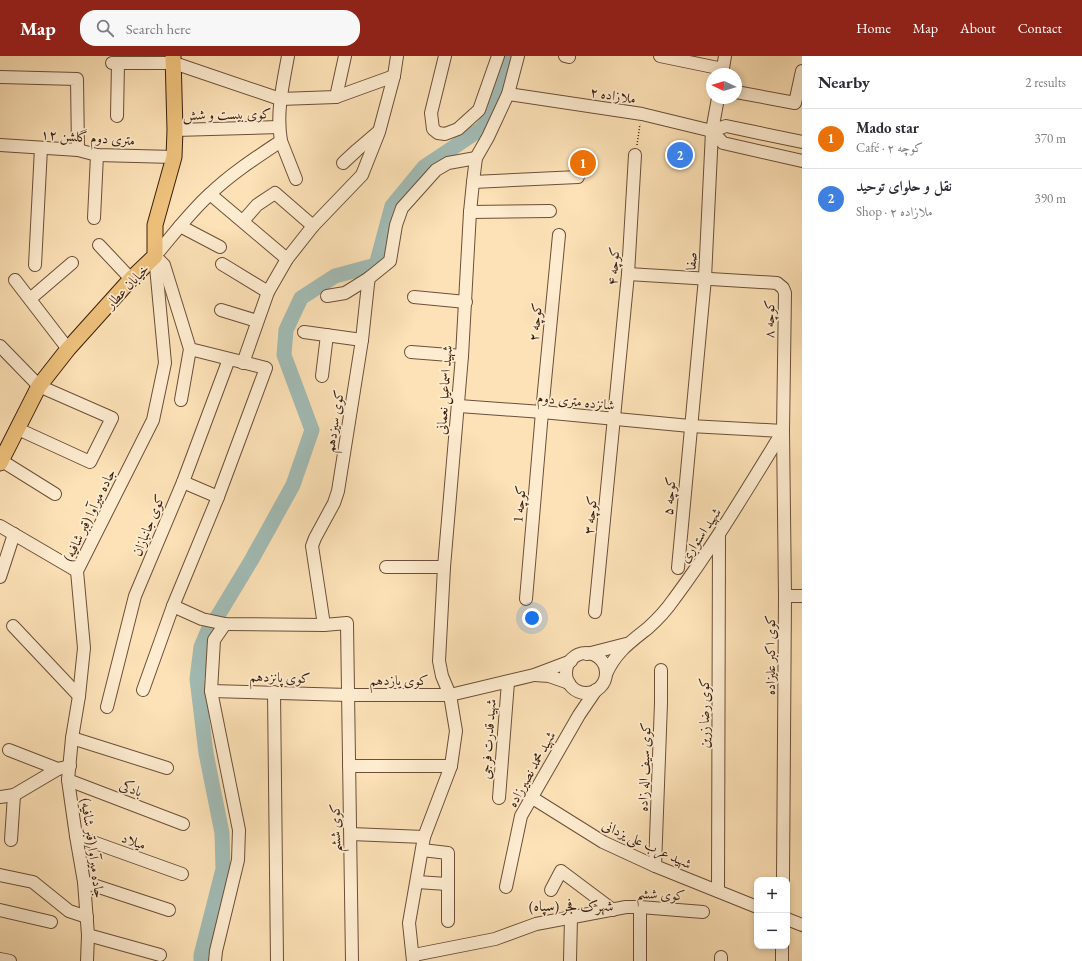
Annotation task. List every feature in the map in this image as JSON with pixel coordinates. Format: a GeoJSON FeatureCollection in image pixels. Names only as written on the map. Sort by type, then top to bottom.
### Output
{"type":"FeatureCollection","features":[{"type":"Feature","properties":{"kind":"main road","name":"خیابان عطار"},"geometry":{"type":"LineString","coordinates":[[1,462],[39,386],[68,348],[131,279],[156,256],[155,225],[174,157],[175,130],[173,60]]}},
{"type":"Feature","properties":{"kind":"street"},"geometry":{"type":"LineString","coordinates":[[288,56],[280,99],[279,127],[282,141],[296,179]]}},
{"type":"Feature","properties":{"kind":"street"},"geometry":{"type":"LineString","coordinates":[[336,96],[345,56]]}},
{"type":"Feature","properties":{"kind":"street"},"geometry":{"type":"LineString","coordinates":[[243,362],[268,292],[288,259],[313,226],[362,175],[379,132],[394,76],[397,56]]}},
{"type":"Feature","properties":{"kind":"street"},"geometry":{"type":"LineString","coordinates":[[445,56],[431,113],[433,129],[438,133],[445,134],[458,129],[480,110],[498,56]]}},
{"type":"Feature","properties":{"kind":"street","name":"شهید اسماعیل نعمانی"},"geometry":{"type":"LineString","coordinates":[[413,958],[410,923],[424,837],[451,766],[456,731],[450,695],[442,676],[439,661],[444,567],[466,302],[472,182],[476,158],[488,137],[508,94],[518,56]]}},
{"type":"Feature","properties":{"kind":"street"},"geometry":{"type":"LineString","coordinates":[[660,56],[707,68]]}},
{"type":"Feature","properties":{"kind":"street"},"geometry":{"type":"LineString","coordinates":[[724,68],[725,56]]}},
{"type":"Feature","properties":{"kind":"street"},"geometry":{"type":"LineString","coordinates":[[117,116],[115,63],[173,60],[280,99],[336,96],[394,76]]}},
{"type":"Feature","properties":{"kind":"street"},"geometry":{"type":"LineString","coordinates":[[742,93],[794,103],[802,71]]}},
{"type":"Feature","properties":{"kind":"street"},"geometry":{"type":"LineString","coordinates":[[0,77],[77,79],[78,150]]}},
{"type":"Feature","properties":{"kind":"street","name":"ملازاده ۲"},"geometry":{"type":"LineString","coordinates":[[508,94],[642,114],[712,131]]}},
{"type":"Feature","properties":{"kind":"street","name":"صفا"},"geometry":{"type":"LineString","coordinates":[[690,426],[705,278],[712,131],[717,104]]}},
{"type":"Feature","properties":{"kind":"street"},"geometry":{"type":"LineString","coordinates":[[802,142],[726,126],[712,131],[723,143],[802,161]]}},
{"type":"Feature","properties":{"kind":"street","name":"کوی بیست و شش"},"geometry":{"type":"LineString","coordinates":[[175,130],[279,127]]}},
{"type":"Feature","properties":{"kind":"street"},"geometry":{"type":"LineString","coordinates":[[343,163],[379,132]]}},
{"type":"Feature","properties":{"kind":"street"},"geometry":{"type":"LineString","coordinates":[[181,400],[190,349],[164,265],[156,256],[180,226],[210,194],[241,168],[282,141]]}},
{"type":"Feature","properties":{"kind":"street","name":"۱۲ متری دوم گلشن"},"geometry":{"type":"LineString","coordinates":[[0,145],[78,150],[97,154],[174,157]]}},
{"type":"Feature","properties":{"kind":"street"},"geometry":{"type":"LineString","coordinates":[[35,265],[41,148]]}},
{"type":"Feature","properties":{"kind":"street"},"geometry":{"type":"LineString","coordinates":[[94,218],[97,154]]}},
{"type":"Feature","properties":{"kind":"street","name":"کوچه ۴"},"geometry":{"type":"LineString","coordinates":[[614,420],[628,274],[635,155]]}},
{"type":"Feature","properties":{"kind":"street"},"geometry":{"type":"LineString","coordinates":[[327,296],[345,293],[369,278],[390,261],[396,225],[402,208],[436,170],[448,163],[476,158]]}},
{"type":"Feature","properties":{"kind":"street"},"geometry":{"type":"LineString","coordinates":[[472,182],[578,178]]}},
{"type":"Feature","properties":{"kind":"street"},"geometry":{"type":"LineString","coordinates":[[243,221],[257,205],[273,193],[278,194],[313,226]]}},
{"type":"Feature","properties":{"kind":"street"},"geometry":{"type":"LineString","coordinates":[[210,194],[288,259]]}},
{"type":"Feature","properties":{"kind":"street"},"geometry":{"type":"LineString","coordinates":[[470,212],[550,211]]}},
{"type":"Feature","properties":{"kind":"street"},"geometry":{"type":"LineString","coordinates":[[180,226],[220,247]]}},
{"type":"Feature","properties":{"kind":"street","name":"کوچه ۲"},"geometry":{"type":"LineString","coordinates":[[542,412],[559,235]]}},
{"type":"Feature","properties":{"kind":"street"},"geometry":{"type":"LineString","coordinates":[[99,245],[131,279]]}},
{"type":"Feature","properties":{"kind":"street","name":"جاده میرآوا (قبر شافیه)"},"geometry":{"type":"LineString","coordinates":[[88,961],[88,935],[84,882],[68,780],[84,648],[77,571],[153,420],[165,363],[156,256]]}},
{"type":"Feature","properties":{"kind":"street"},"geometry":{"type":"LineString","coordinates":[[30,299],[72,263]]}},
{"type":"Feature","properties":{"kind":"street"},"geometry":{"type":"LineString","coordinates":[[222,264],[268,292]]}},
{"type":"Feature","properties":{"kind":"street"},"geometry":{"type":"LineString","coordinates":[[628,274],[705,278]]}},
{"type":"Feature","properties":{"kind":"street","name":"کوی سیزدهم"},"geometry":{"type":"LineString","coordinates":[[324,625],[312,546],[314,538],[334,503],[338,491],[362,340],[369,278]]}},
{"type":"Feature","properties":{"kind":"street","name":"کوچه ۸"},"geometry":{"type":"LineString","coordinates":[[705,278],[777,283],[783,288],[785,293],[783,431]]}},
{"type":"Feature","properties":{"kind":"street"},"geometry":{"type":"LineString","coordinates":[[15,280],[68,348]]}},
{"type":"Feature","properties":{"kind":"street"},"geometry":{"type":"LineString","coordinates":[[414,297],[466,302]]}},
{"type":"Feature","properties":{"kind":"street"},"geometry":{"type":"LineString","coordinates":[[221,310],[257,321]]}},
{"type":"Feature","properties":{"kind":"street"},"geometry":{"type":"LineString","coordinates":[[304,332],[362,340]]}},
{"type":"Feature","properties":{"kind":"street"},"geometry":{"type":"LineString","coordinates":[[322,376],[328,335]]}},
{"type":"Feature","properties":{"kind":"street"},"geometry":{"type":"LineString","coordinates":[[0,346],[39,386],[112,418],[90,462],[18,429]]}},
{"type":"Feature","properties":{"kind":"street"},"geometry":{"type":"LineString","coordinates":[[143,690],[173,606],[218,497],[266,368],[190,349]]}},
{"type":"Feature","properties":{"kind":"street"},"geometry":{"type":"LineString","coordinates":[[411,352],[462,356]]}},
{"type":"Feature","properties":{"kind":"street","name":"کوی جانبازان"},"geometry":{"type":"LineString","coordinates":[[107,707],[135,596],[183,482],[229,359]]}},
{"type":"Feature","properties":{"kind":"street","name":"شانزده متری دوم"},"geometry":{"type":"LineString","coordinates":[[458,406],[542,412],[690,426],[783,431]]}},
{"type":"Feature","properties":{"kind":"street","name":"کوچه 1"},"geometry":{"type":"LineString","coordinates":[[526,599],[542,412]]}},
{"type":"Feature","properties":{"kind":"street","name":"کوچه ۳"},"geometry":{"type":"LineString","coordinates":[[595,612],[614,420]]}},
{"type":"Feature","properties":{"kind":"street","name":"کوچه ۵"},"geometry":{"type":"LineString","coordinates":[[678,568],[690,426]]}},
{"type":"Feature","properties":{"kind":"street","name":"شهید استواری"},"geometry":{"type":"LineString","coordinates":[[606,674],[611,662],[627,644],[649,627],[673,600],[719,536],[783,431]]}},
{"type":"Feature","properties":{"kind":"street","name":"کوی اکبر علیزاده"},"geometry":{"type":"LineString","coordinates":[[783,431],[785,596],[783,877]]}},
{"type":"Feature","properties":{"kind":"street"},"geometry":{"type":"LineString","coordinates":[[1,462],[55,494]]}},
{"type":"Feature","properties":{"kind":"street"},"geometry":{"type":"LineString","coordinates":[[183,482],[218,497]]}},
{"type":"Feature","properties":{"kind":"street"},"geometry":{"type":"LineString","coordinates":[[0,526],[77,571]]}},
{"type":"Feature","properties":{"kind":"street"},"geometry":{"type":"LineString","coordinates":[[0,577],[14,534]]}},
{"type":"Feature","properties":{"kind":"street","name":"کوی رضا زرین"},"geometry":{"type":"LineString","coordinates":[[718,891],[719,536]]}},
{"type":"Feature","properties":{"kind":"street"},"geometry":{"type":"LineString","coordinates":[[386,567],[444,567]]}},
{"type":"Feature","properties":{"kind":"street"},"geometry":{"type":"LineString","coordinates":[[785,596],[802,596]]}},
{"type":"Feature","properties":{"kind":"street"},"geometry":{"type":"LineString","coordinates":[[173,606],[202,619],[225,624],[324,625],[347,623],[348,695]]}},
{"type":"Feature","properties":{"kind":"street"},"geometry":{"type":"LineString","coordinates":[[215,961],[216,951],[238,860],[239,830],[211,691],[214,640],[225,624]]}},
{"type":"Feature","properties":{"kind":"street"},"geometry":{"type":"LineString","coordinates":[[13,626],[79,696]]}},
{"type":"Feature","properties":{"kind":"street","name":"شهید استواری"},"geometry":{"type":"LineString","coordinates":[[587,654],[627,644]]}},
{"type":"Feature","properties":{"kind":"street"},"geometry":{"type":"LineString","coordinates":[[534,675],[549,676],[571,686],[584,693],[596,690],[601,686],[606,674],[605,668],[598,658],[587,654],[581,654],[571,661],[566,672],[571,686],[578,698],[579,715]]}},
{"type":"Feature","properties":{"kind":"street","name":"کوی یازدهم"},"geometry":{"type":"LineString","coordinates":[[348,695],[450,695],[534,675],[571,661]]}},
{"type":"Feature","properties":{"kind":"street","name":"کوی سیف اله زاده"},"geometry":{"type":"LineString","coordinates":[[655,866],[662,703],[661,670]]}},
{"type":"Feature","properties":{"kind":"street","name":"شهید قدرت فرجی"},"geometry":{"type":"LineString","coordinates":[[499,798],[508,682]]}},
{"type":"Feature","properties":{"kind":"street","name":"شهید محمد نصیرزاده"},"geometry":{"type":"LineString","coordinates":[[506,887],[521,816],[579,715],[596,690]]}},
{"type":"Feature","properties":{"kind":"street","name":"کوی پانزدهم"},"geometry":{"type":"LineString","coordinates":[[211,691],[348,695]]}},
{"type":"Feature","properties":{"kind":"street"},"geometry":{"type":"LineString","coordinates":[[274,692],[277,961]]}},
{"type":"Feature","properties":{"kind":"street","name":"کوی ششم"},"geometry":{"type":"LineString","coordinates":[[348,695],[352,961]]}},
{"type":"Feature","properties":{"kind":"street"},"geometry":{"type":"LineString","coordinates":[[72,738],[167,768]]}},
{"type":"Feature","properties":{"kind":"street"},"geometry":{"type":"LineString","coordinates":[[9,750],[58,769]]}},
{"type":"Feature","properties":{"kind":"street"},"geometry":{"type":"LineString","coordinates":[[0,797],[14,796],[58,769],[70,766]]}},
{"type":"Feature","properties":{"kind":"street"},"geometry":{"type":"LineString","coordinates":[[349,766],[451,766]]}},
{"type":"Feature","properties":{"kind":"street","name":"بادکی"},"geometry":{"type":"LineString","coordinates":[[68,780],[183,824]]}},
{"type":"Feature","properties":{"kind":"street"},"geometry":{"type":"LineString","coordinates":[[11,840],[14,796]]}},
{"type":"Feature","properties":{"kind":"street","name":"شهید عرب علی یزدانی"},"geometry":{"type":"LineString","coordinates":[[531,797],[603,842],[655,866],[754,906]]}},
{"type":"Feature","properties":{"kind":"street"},"geometry":{"type":"LineString","coordinates":[[351,834],[424,837]]}},
{"type":"Feature","properties":{"kind":"street","name":"میلاد"},"geometry":{"type":"LineString","coordinates":[[76,836],[182,874]]}},
{"type":"Feature","properties":{"kind":"street"},"geometry":{"type":"LineString","coordinates":[[422,850],[448,853],[448,921]]}},
{"type":"Feature","properties":{"kind":"street"},"geometry":{"type":"LineString","coordinates":[[551,890],[561,871],[613,910]]}},
{"type":"Feature","properties":{"kind":"street"},"geometry":{"type":"LineString","coordinates":[[0,874],[32,882],[69,911],[87,917]]}},
{"type":"Feature","properties":{"kind":"street"},"geometry":{"type":"LineString","coordinates":[[84,882],[168,910]]}},
{"type":"Feature","properties":{"kind":"street"},"geometry":{"type":"LineString","coordinates":[[417,882],[447,884]]}},
{"type":"Feature","properties":{"kind":"street"},"geometry":{"type":"LineString","coordinates":[[640,907],[640,961]]}},
{"type":"Feature","properties":{"kind":"street","name":"کوی ششم"},"geometry":{"type":"LineString","coordinates":[[413,958],[495,938],[536,924],[613,910],[640,907],[703,912]]}},
{"type":"Feature","properties":{"kind":"street"},"geometry":{"type":"LineString","coordinates":[[0,910],[51,922]]}},
{"type":"Feature","properties":{"kind":"street"},"geometry":{"type":"LineString","coordinates":[[570,961],[571,917]]}},
{"type":"Feature","properties":{"kind":"street"},"geometry":{"type":"LineString","coordinates":[[790,920],[802,925]]}},
{"type":"Feature","properties":{"kind":"street"},"geometry":{"type":"LineString","coordinates":[[88,935],[160,955]]}},
{"type":"Feature","properties":{"kind":"street"},"geometry":{"type":"LineString","coordinates":[[782,949],[782,961]]}},
{"type":"Feature","properties":{"kind":"street"},"geometry":{"type":"LineString","coordinates":[[0,959],[10,961]]}},
{"type":"Feature","properties":{"kind":"path"},"geometry":{"type":"LineString","coordinates":[[635,155],[642,114]]}},
{"type":"Feature","properties":{"kind":"waterway"},"geometry":{"type":"LineString","coordinates":[[201,961],[201,955],[223,869],[222,833],[206,753],[197,679],[201,647],[209,628],[252,559],[293,485],[312,430],[284,355],[286,330],[301,298],[335,276],[376,265],[392,206],[424,167],[481,129],[490,118],[505,56]]}},
{"type":"Feature","properties":{"kind":"place","name":"نقل و حلوای توحید"},"geometry":{"type":"Point","coordinates":[680,155]}},
{"type":"Feature","properties":{"kind":"place","name":"Mado star"},"geometry":{"type":"Point","coordinates":[583,163]}},
{"type":"Feature","properties":{"kind":"district","name":"شهرک فجر (سپاه)"},"geometry":{"type":"Point","coordinates":[571,906]}}]}
